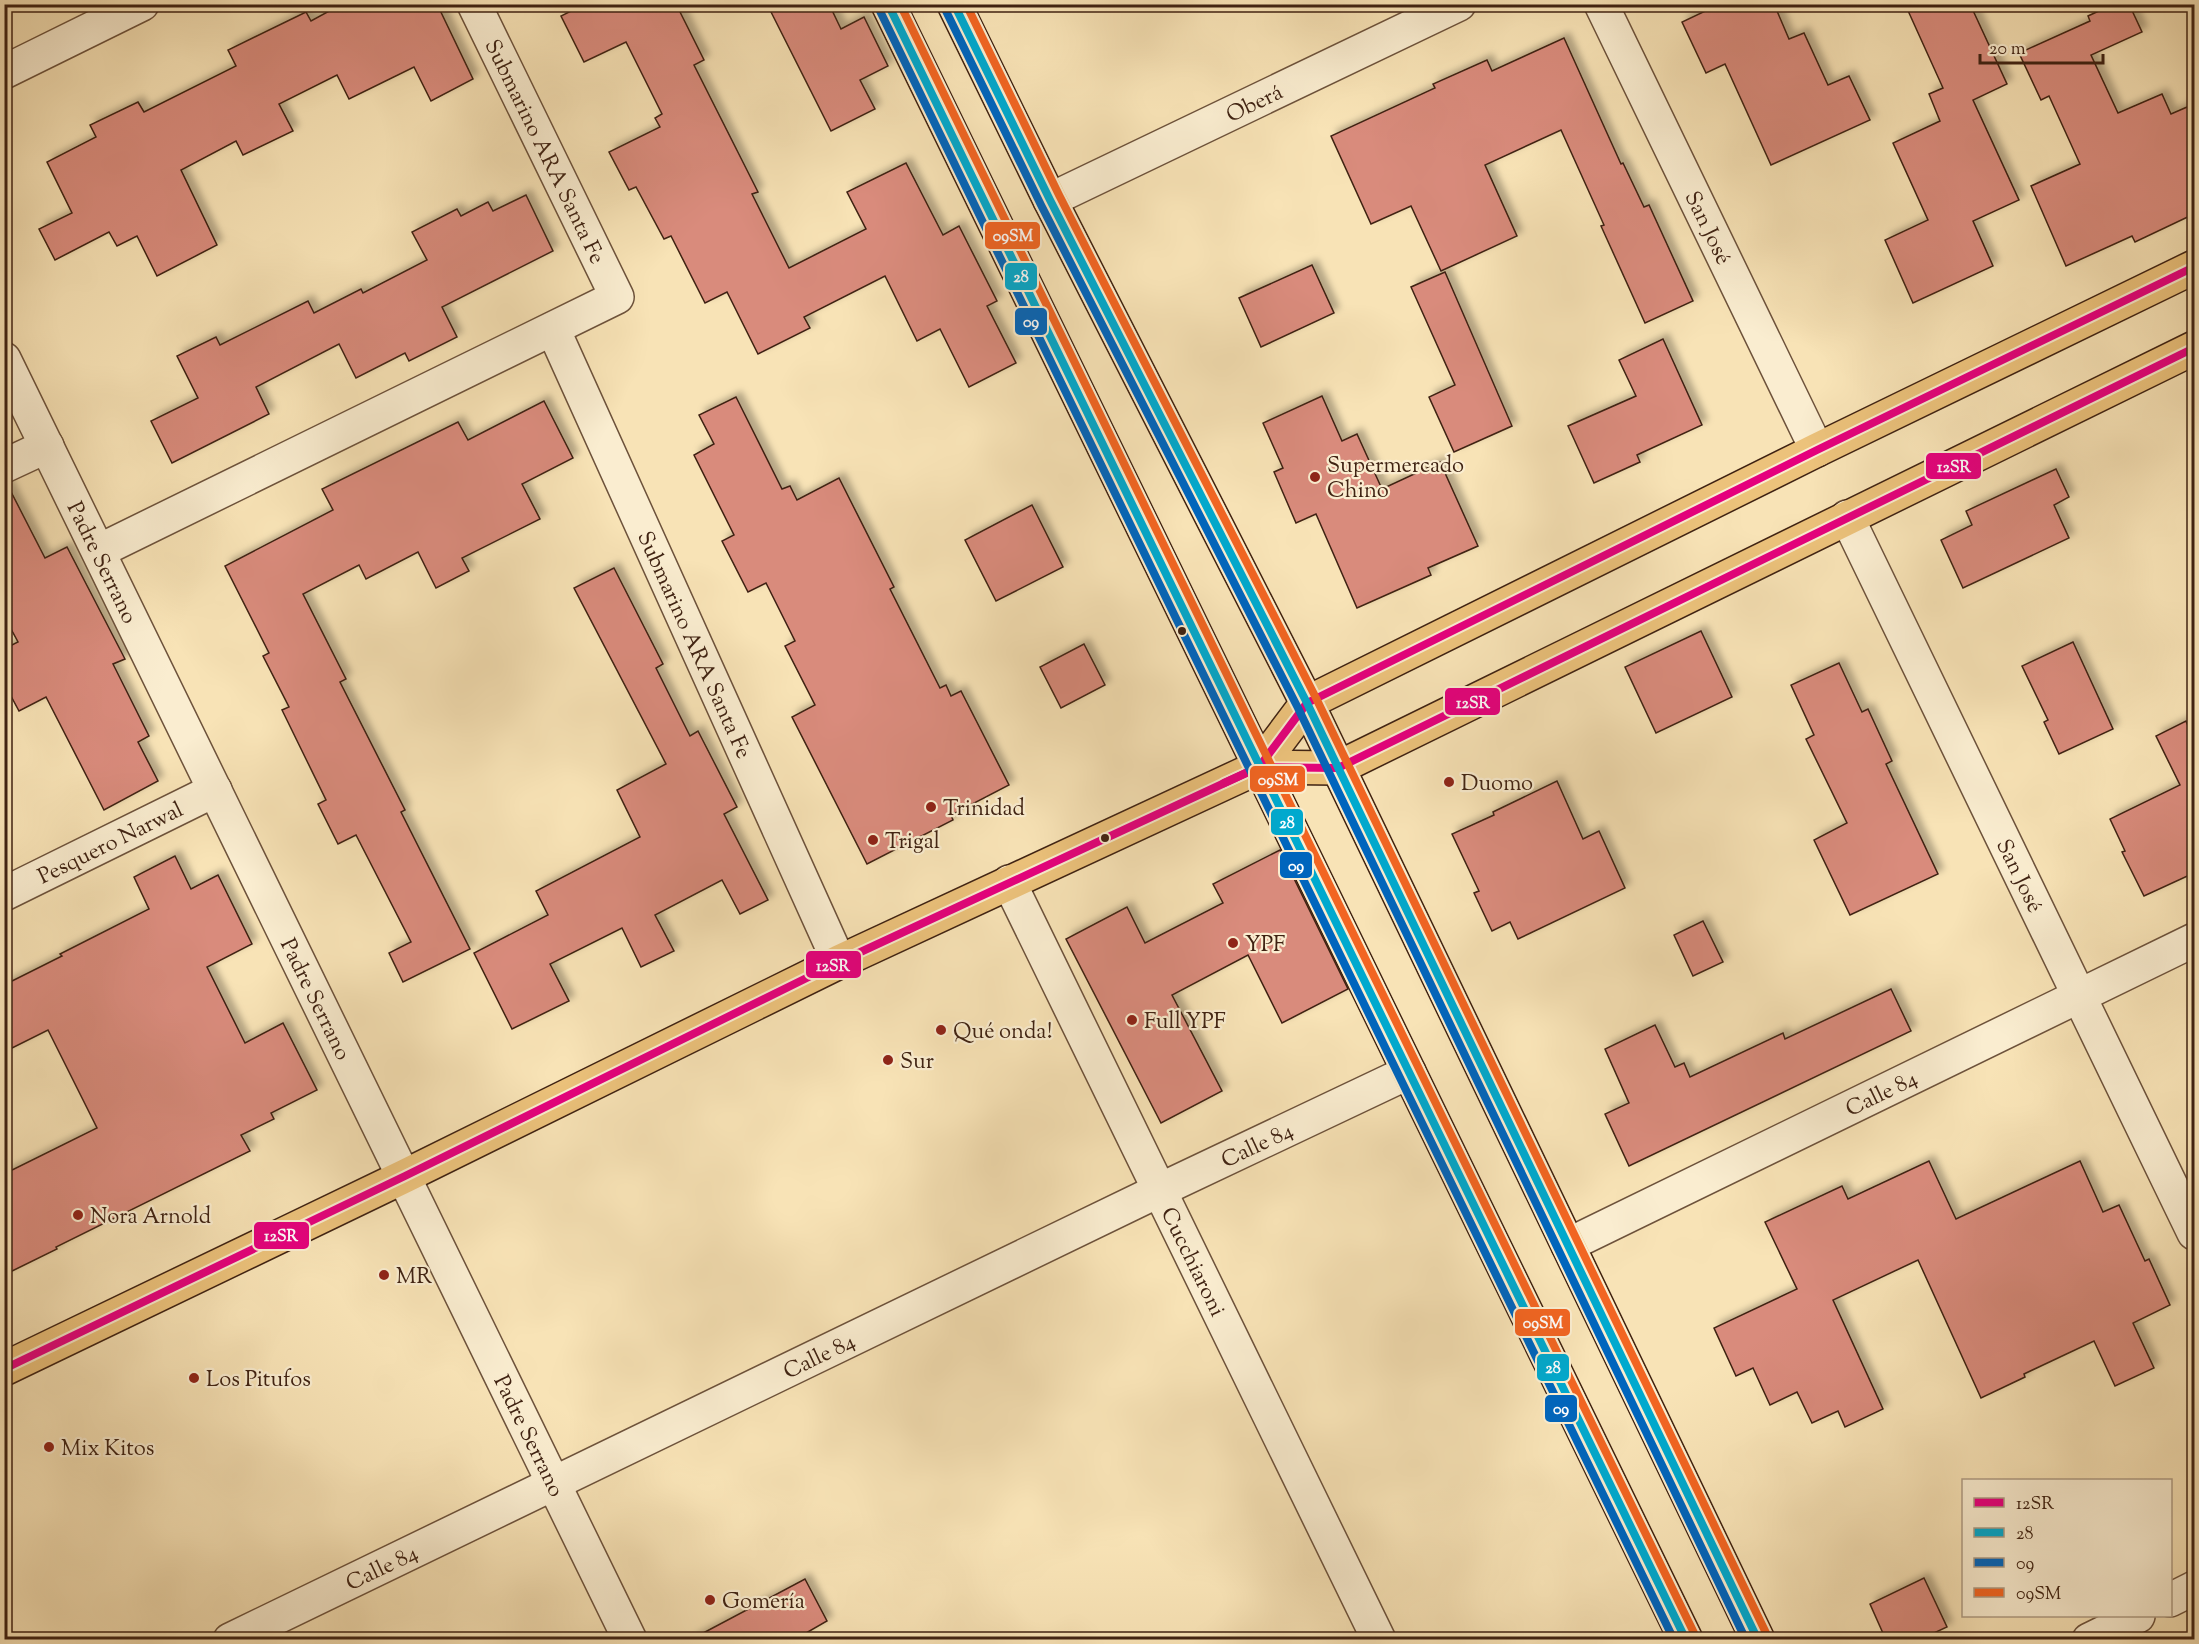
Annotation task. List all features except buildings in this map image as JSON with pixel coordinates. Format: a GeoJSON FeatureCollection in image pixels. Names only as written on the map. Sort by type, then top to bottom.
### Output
{"type":"FeatureCollection","features":[{"type":"Feature","properties":{"kind":"main road"},"geometry":{"type":"LineString","coordinates":[[888,4],[1686,1640]]}},
{"type":"Feature","properties":{"kind":"main road"},"geometry":{"type":"LineString","coordinates":[[954,4],[1050,200],[1307,703],[1758,1640]]}},
{"type":"Feature","properties":{"kind":"main road"},"geometry":{"type":"LineString","coordinates":[[1259,767],[1307,703],[1817,450],[2194,267]]}},
{"type":"Feature","properties":{"kind":"main road"},"geometry":{"type":"LineString","coordinates":[[4,1369],[405,1176],[839,962],[1259,767],[1338,768],[2194,348]]}},
{"type":"Feature","properties":{"kind":"street"},"geometry":{"type":"LineString","coordinates":[[4,72],[142,4]]}},
{"type":"Feature","properties":{"kind":"street","name":"Submarino ARA Santa Fe"},"geometry":{"type":"LineString","coordinates":[[474,4],[617,297],[552,329],[839,962]]}},
{"type":"Feature","properties":{"kind":"street","name":"Oberá"},"geometry":{"type":"LineString","coordinates":[[1050,200],[1459,4]]}},
{"type":"Feature","properties":{"kind":"street","name":"San José"},"geometry":{"type":"LineString","coordinates":[[1601,4],[1817,450]]}},
{"type":"Feature","properties":{"kind":"street"},"geometry":{"type":"LineString","coordinates":[[99,551],[552,329]]}},
{"type":"Feature","properties":{"kind":"street","name":"Padre Serrano"},"geometry":{"type":"LineString","coordinates":[[4,358],[630,1640]]}},
{"type":"Feature","properties":{"kind":"street"},"geometry":{"type":"LineString","coordinates":[[4,466],[47,446]]}},
{"type":"Feature","properties":{"kind":"street","name":"San José"},"geometry":{"type":"LineString","coordinates":[[1847,517],[2194,1233]]}},
{"type":"Feature","properties":{"kind":"street","name":"Pesquero Narwal"},"geometry":{"type":"LineString","coordinates":[[4,894],[215,790]]}},
{"type":"Feature","properties":{"kind":"street","name":"Cucchiaroni"},"geometry":{"type":"LineString","coordinates":[[1009,882],[1379,1640]]}},
{"type":"Feature","properties":{"kind":"street","name":"Calle 84"},"geometry":{"type":"LineString","coordinates":[[1568,1245],[2194,940]]}},
{"type":"Feature","properties":{"kind":"street","name":"Calle 84"},"geometry":{"type":"LineString","coordinates":[[230,1640],[1409,1072]]}},
{"type":"Feature","properties":{"kind":"street"},"geometry":{"type":"LineString","coordinates":[[2172,1599],[2194,1588]]}},
{"type":"Feature","properties":{"kind":"street"},"geometry":{"type":"LineString","coordinates":[[2089,1640],[2136,1617]]}},
{"type":"Feature","properties":{"kind":"transit line","name":"28"},"geometry":{"type":"LineString","coordinates":[[888,4],[1686,1640]]}},
{"type":"Feature","properties":{"kind":"transit line","name":"09SM"},"geometry":{"type":"LineString","coordinates":[[900,4],[1695,1635]]}},
{"type":"Feature","properties":{"kind":"transit line","name":"28"},"geometry":{"type":"LineString","coordinates":[[954,4],[1050,200],[1307,703],[1758,1640]]}},
{"type":"Feature","properties":{"kind":"transit line","name":"09SM"},"geometry":{"type":"LineString","coordinates":[[966,4],[1059,195],[1316,698],[1767,1635]]}},
{"type":"Feature","properties":{"kind":"transit line","name":"09"},"geometry":{"type":"LineString","coordinates":[[879,9],[1674,1640]]}},
{"type":"Feature","properties":{"kind":"transit line","name":"09"},"geometry":{"type":"LineString","coordinates":[[945,9],[1041,205],[1298,708],[1746,1640]]}},
{"type":"Feature","properties":{"kind":"transit line","name":"12SR"},"geometry":{"type":"LineString","coordinates":[[4,1369],[405,1176],[839,962],[1259,767],[1307,703],[1817,450],[2194,267]]}},
{"type":"Feature","properties":{"kind":"transit line","name":"12SR"},"geometry":{"type":"LineString","coordinates":[[1224,783],[1259,767],[1338,768],[2194,348]]}},
{"type":"Feature","properties":{"kind":"place","name":"Supermercado Chino"},"geometry":{"type":"Point","coordinates":[1315,477]}},
{"type":"Feature","properties":{"kind":"place","name":"Duomo"},"geometry":{"type":"Point","coordinates":[1449,782]}},
{"type":"Feature","properties":{"kind":"place","name":"Trinidad"},"geometry":{"type":"Point","coordinates":[931,807]}},
{"type":"Feature","properties":{"kind":"place","name":"Trigal"},"geometry":{"type":"Point","coordinates":[873,840]}},
{"type":"Feature","properties":{"kind":"place","name":"YPF"},"geometry":{"type":"Point","coordinates":[1233,943]}},
{"type":"Feature","properties":{"kind":"place","name":"Full YPF"},"geometry":{"type":"Point","coordinates":[1132,1020]}},
{"type":"Feature","properties":{"kind":"place","name":"Qué onda!"},"geometry":{"type":"Point","coordinates":[941,1030]}},
{"type":"Feature","properties":{"kind":"place","name":"Sur"},"geometry":{"type":"Point","coordinates":[888,1060]}},
{"type":"Feature","properties":{"kind":"place","name":"Nora Arnold"},"geometry":{"type":"Point","coordinates":[78,1215]}},
{"type":"Feature","properties":{"kind":"place","name":"MR"},"geometry":{"type":"Point","coordinates":[384,1275]}},
{"type":"Feature","properties":{"kind":"place","name":"Los Pitufos"},"geometry":{"type":"Point","coordinates":[194,1378]}},
{"type":"Feature","properties":{"kind":"place","name":"Mix Kitos"},"geometry":{"type":"Point","coordinates":[49,1447]}},
{"type":"Feature","properties":{"kind":"place","name":"Gomería"},"geometry":{"type":"Point","coordinates":[710,1600]}}]}
